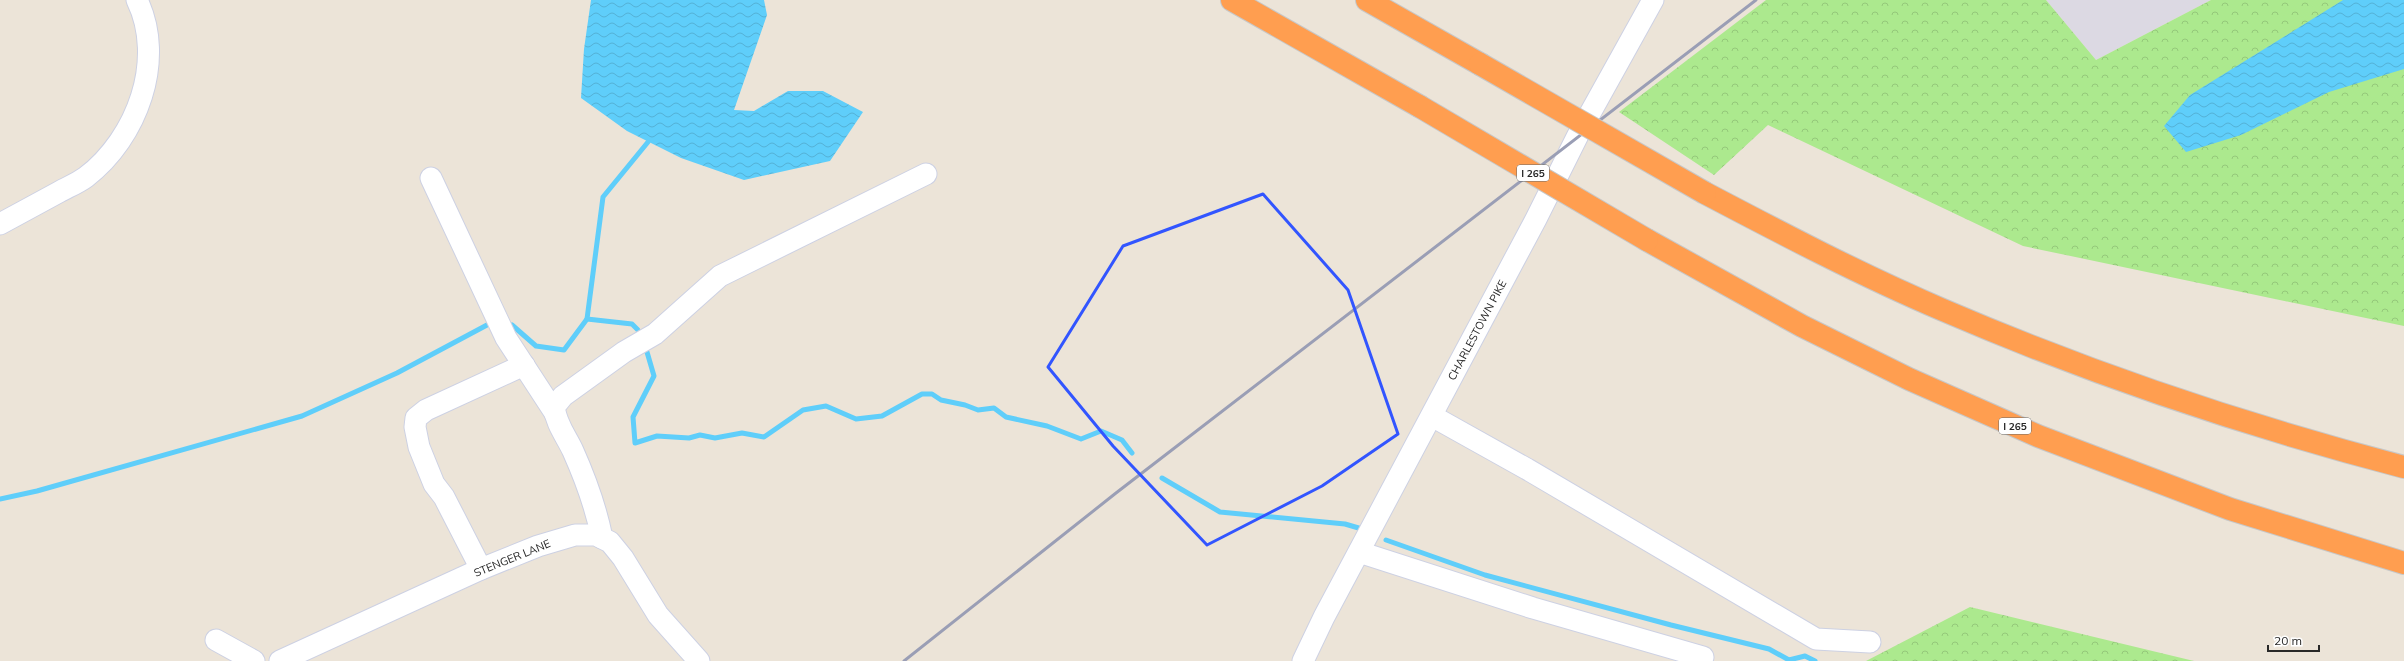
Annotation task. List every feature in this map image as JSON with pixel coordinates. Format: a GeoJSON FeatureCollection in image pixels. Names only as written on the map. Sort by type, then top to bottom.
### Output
{"type":"FeatureCollection","features":[{"type":"Feature","properties":{"kind":"highway","name":"I 265"},"geometry":{"type":"LineString","coordinates":[[1232,0],[1419,106],[1648,240],[1809,329],[1909,379],[2038,436],[2230,509],[2404,563]]}},
{"type":"Feature","properties":{"kind":"highway"},"geometry":{"type":"LineString","coordinates":[[1367,0],[1705,193],[1866,275],[2019,342],[2203,407],[2333,448],[2404,467]]}},
{"type":"Feature","properties":{"kind":"street"},"geometry":{"type":"LineString","coordinates":[[0,224],[86,178],[115,148],[136,112],[147,78],[150,38],[138,0]]}},
{"type":"Feature","properties":{"kind":"street","name":"CHARLESTOWN PIKE"},"geometry":{"type":"LineString","coordinates":[[1303,661],[1359,552],[1532,226],[1578,135],[1653,0]]}},
{"type":"Feature","properties":{"kind":"street"},"geometry":{"type":"LineString","coordinates":[[555,413],[554,407],[563,396],[624,352],[655,334],[720,276],[926,174]]}},
{"type":"Feature","properties":{"kind":"street"},"geometry":{"type":"LineString","coordinates":[[431,178],[500,324],[555,413],[596,508],[602,538],[610,542],[623,558],[658,615],[699,661]]}},
{"type":"Feature","properties":{"kind":"street"},"geometry":{"type":"LineString","coordinates":[[481,569],[444,497],[434,484],[419,447],[415,427],[416,418],[426,410],[524,365]]}},
{"type":"Feature","properties":{"kind":"street"},"geometry":{"type":"LineString","coordinates":[[1432,416],[1534,473],[1816,639],[1870,642]]}},
{"type":"Feature","properties":{"kind":"street","name":"STENGER LANE"},"geometry":{"type":"LineString","coordinates":[[280,661],[481,569],[538,546],[575,535],[596,536],[602,538]]}},
{"type":"Feature","properties":{"kind":"street"},"geometry":{"type":"LineString","coordinates":[[1359,552],[1533,608],[1703,657]]}},
{"type":"Feature","properties":{"kind":"street"},"geometry":{"type":"LineString","coordinates":[[216,640],[254,661]]}},
{"type":"Feature","properties":{"kind":"highlighted area"},"geometry":{"type":"Polygon","coordinates":[[[1263,194],[1348,290],[1398,434],[1322,486],[1207,545],[1113,446],[1048,367],[1123,246],[1263,194]]]}},
{"type":"Feature","properties":{"kind":"shaded area"},"geometry":{"type":"Polygon","coordinates":[[[2046,0],[2211,0],[2096,60],[2046,0]]]}},
{"type":"Feature","properties":{"kind":"green space"},"geometry":{"type":"Polygon","coordinates":[[[1766,0],[2046,0],[2096,60],[2211,0],[2404,0],[2404,326],[2023,246],[1768,125],[1714,175],[1619,112],[1766,0]]]}},
{"type":"Feature","properties":{"kind":"green space"},"geometry":{"type":"Polygon","coordinates":[[[1970,607],[2194,661],[1866,661],[1970,607]]]}},
{"type":"Feature","properties":{"kind":"water"},"geometry":{"type":"Polygon","coordinates":[[[591,0],[764,0],[767,15],[734,110],[754,111],[788,91],[823,91],[863,112],[830,161],[744,180],[681,158],[627,131],[581,98],[584,49],[591,0]]]}},
{"type":"Feature","properties":{"kind":"water"},"geometry":{"type":"Polygon","coordinates":[[[2343,0],[2404,0],[2404,69],[2329,92],[2241,135],[2186,152],[2164,126],[2190,95],[2343,0]]]}},
{"type":"Feature","properties":{"kind":"waterway"},"geometry":{"type":"LineString","coordinates":[[587,319],[603,197],[648,142]]}},
{"type":"Feature","properties":{"kind":"waterway"},"geometry":{"type":"LineString","coordinates":[[512,325],[536,346],[564,350],[587,319],[632,324],[638,330]]}},
{"type":"Feature","properties":{"kind":"waterway"},"geometry":{"type":"LineString","coordinates":[[0,499],[37,491],[302,416],[397,373],[487,325]]}},
{"type":"Feature","properties":{"kind":"waterway"},"geometry":{"type":"LineString","coordinates":[[647,352],[654,376],[633,417],[635,443],[657,436],[689,438],[700,435],[715,438],[742,433],[764,437],[803,410],[826,406],[856,419],[882,416],[922,394],[932,394],[941,400],[965,405],[978,410],[994,408],[1006,417],[1047,426],[1081,439],[1101,431],[1122,440],[1132,453]]}},
{"type":"Feature","properties":{"kind":"waterway"},"geometry":{"type":"LineString","coordinates":[[1162,478],[1220,512],[1345,524],[1362,529]]}},
{"type":"Feature","properties":{"kind":"waterway"},"geometry":{"type":"LineString","coordinates":[[1386,540],[1485,575],[1671,625],[1769,649],[1789,660],[1805,656],[1815,661]]}},
{"type":"Feature","properties":{"kind":"railway"},"geometry":{"type":"LineString","coordinates":[[904,661],[1116,493],[1756,0]]}}]}
